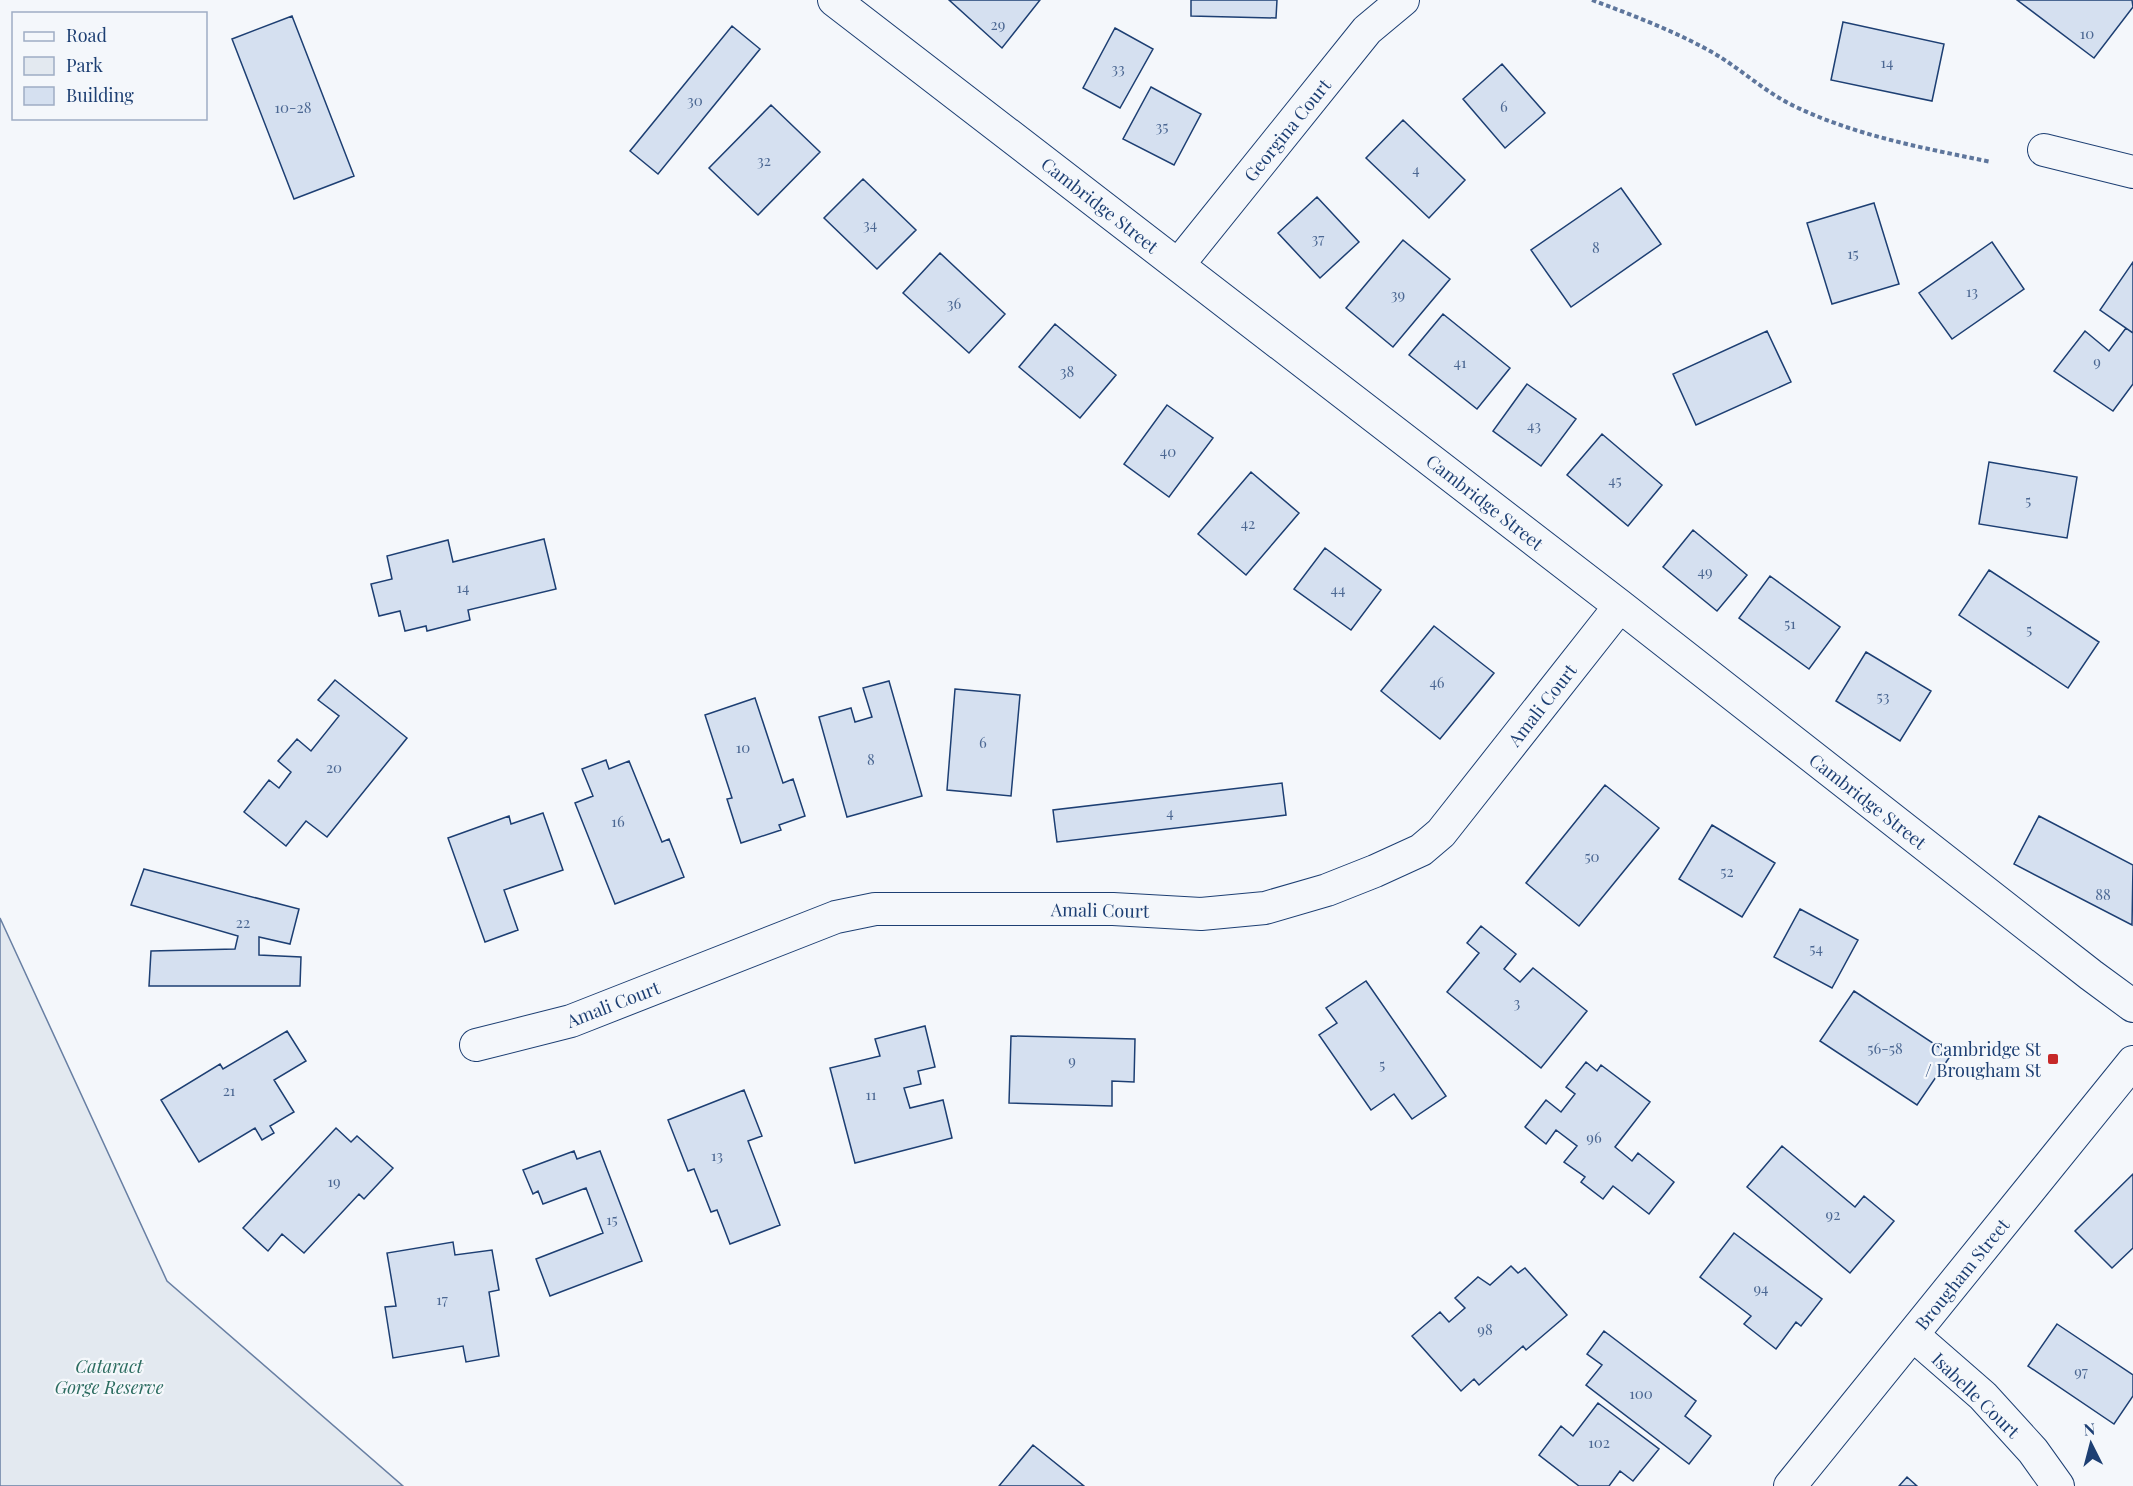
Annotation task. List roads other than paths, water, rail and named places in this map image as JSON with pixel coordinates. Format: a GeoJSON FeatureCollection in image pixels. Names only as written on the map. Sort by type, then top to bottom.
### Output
{"type":"FeatureCollection","features":[{"type":"Feature","properties":{"kind":"street","name":"Cambridge Street"},"geometry":{"type":"LineString","coordinates":[[834,0],[1620,606],[2072,961],[2133,1006]]}},
{"type":"Feature","properties":{"kind":"street","name":"Georgina Court"},"geometry":{"type":"LineString","coordinates":[[1178,265],[1367,30],[1403,0]]}},
{"type":"Feature","properties":{"kind":"street"},"geometry":{"type":"LineString","coordinates":[[2044,150],[2133,172]]}},
{"type":"Feature","properties":{"kind":"street","name":"Amali Court"},"geometry":{"type":"LineString","coordinates":[[476,1045],[572,1021],[836,916],[875,909],[1113,909],[1201,914],[1265,908],[1327,890],[1421,850],[1441,833],[1620,606]]}},
{"type":"Feature","properties":{"kind":"street","name":"Brougham Street"},"geometry":{"type":"LineString","coordinates":[[1790,1486],[2133,1062]]}},
{"type":"Feature","properties":{"kind":"street","name":"Isabelle Court"},"geometry":{"type":"LineString","coordinates":[[1913,1335],[1983,1396],[2033,1451],[2058,1486]]}},
{"type":"Feature","properties":{"kind":"place","name":"Cambridge St / Brougham St"},"geometry":{"type":"Point","coordinates":[2053,1059]}},
{"type":"Feature","properties":{"kind":"park label","name":"Cataract Gorge Reserve"},"geometry":{"type":"Point","coordinates":[109,1376]}}]}
